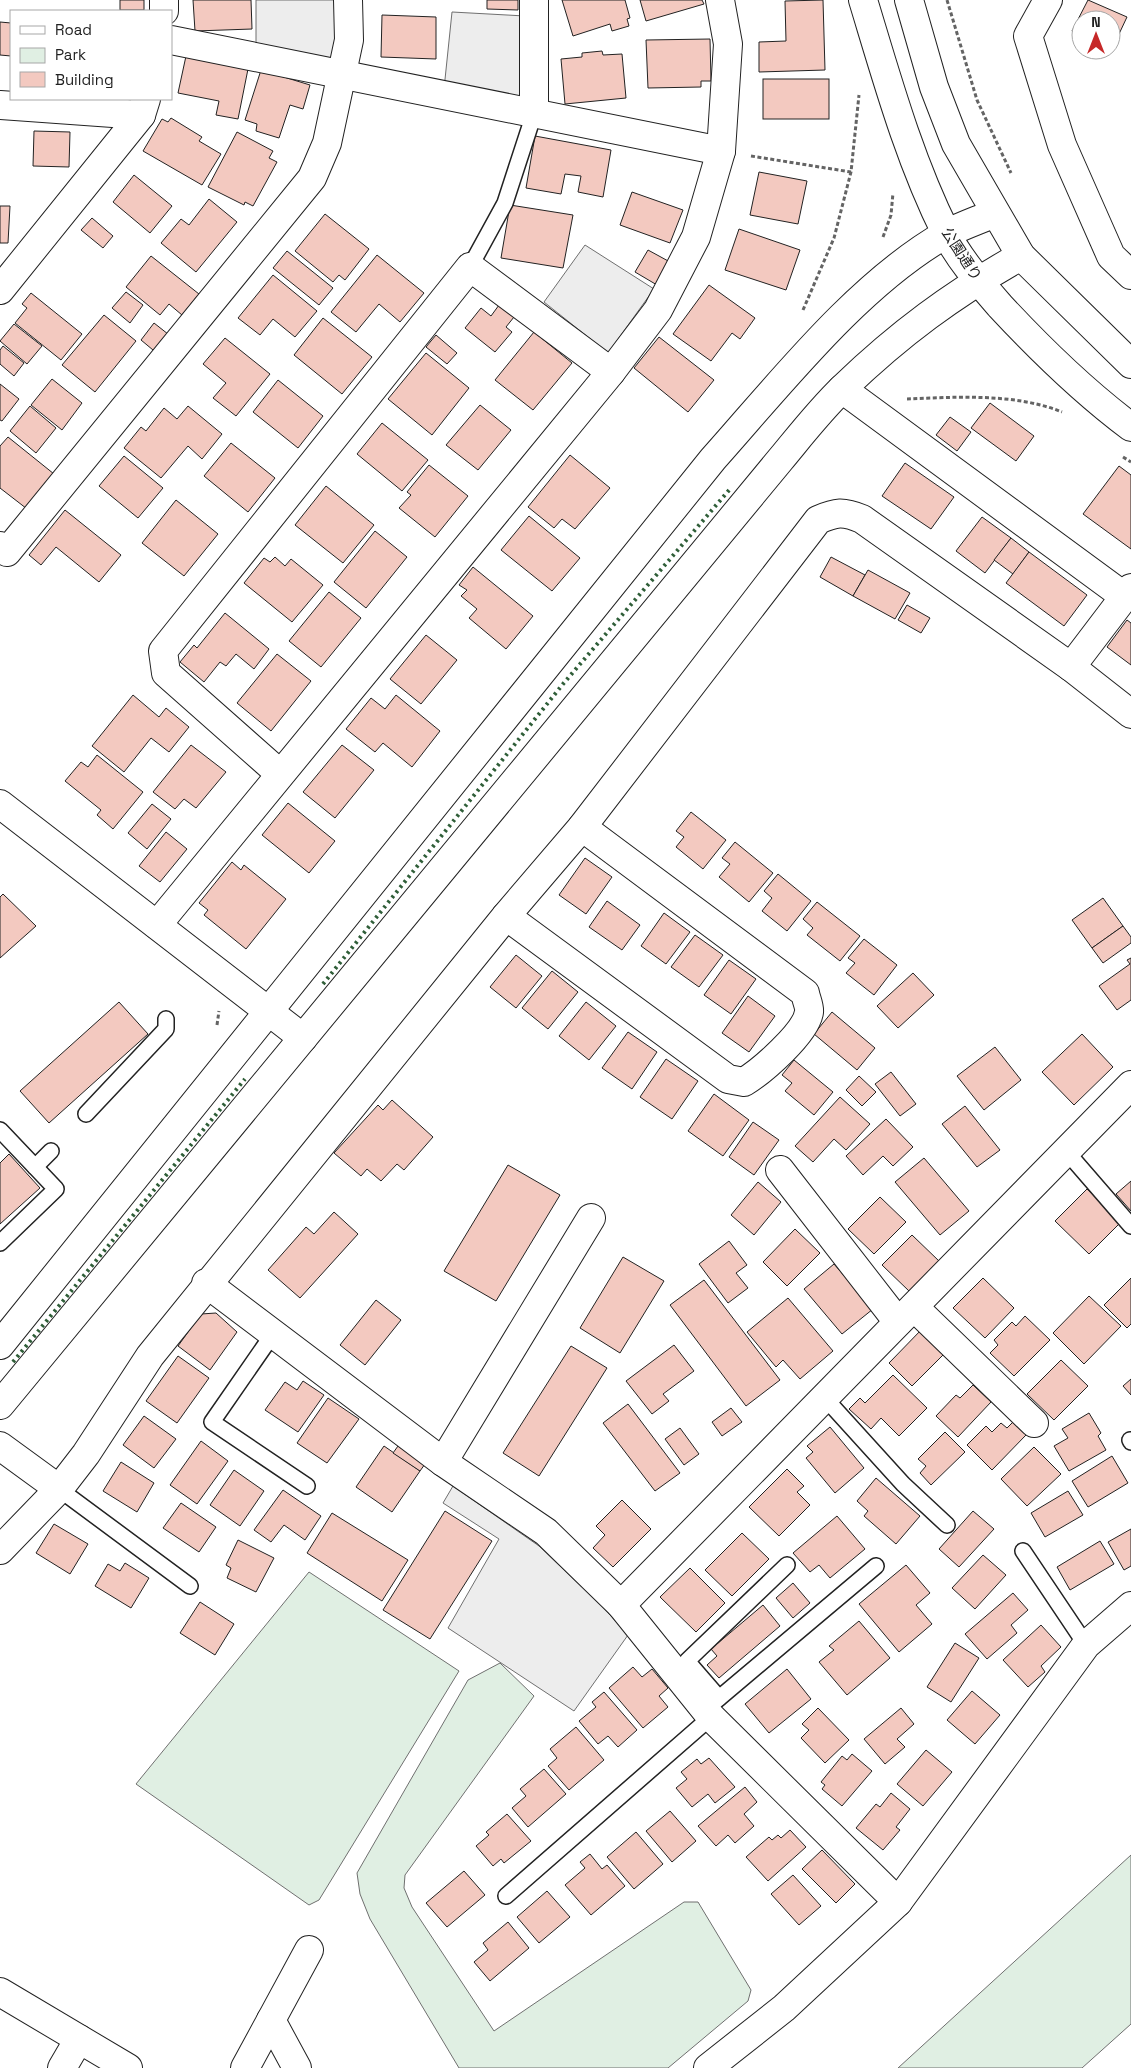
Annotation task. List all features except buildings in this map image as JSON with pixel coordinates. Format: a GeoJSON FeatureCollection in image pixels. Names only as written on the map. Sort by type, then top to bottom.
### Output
{"type":"FeatureCollection","features":[{"type":"Feature","properties":{"kind":"street"},"geometry":{"type":"LineString","coordinates":[[534,0],[534,114]]}},
{"type":"Feature","properties":{"kind":"street"},"geometry":{"type":"LineString","coordinates":[[157,925],[279,773],[612,372],[639,323],[658,310],[696,237],[721,151],[728,44],[720,0]]}},
{"type":"Feature","properties":{"kind":"street","name":"公園通り"},"geometry":{"type":"LineString","coordinates":[[863,0],[906,140],[946,234],[978,280],[1025,333],[1104,407],[1131,427]]}},
{"type":"Feature","properties":{"kind":"street"},"geometry":{"type":"LineString","coordinates":[[909,0],[934,88],[956,144],[1021,256],[1131,364]]}},
{"type":"Feature","properties":{"kind":"street"},"geometry":{"type":"LineString","coordinates":[[1048,0],[1028,36],[1062,145],[1111,256],[1131,275]]}},
{"type":"Feature","properties":{"kind":"street"},"geometry":{"type":"LineString","coordinates":[[0,546],[7,552],[312,178],[327,143],[342,75],[349,40],[345,15]]}},
{"type":"Feature","properties":{"kind":"street"},"geometry":{"type":"LineString","coordinates":[[172,40],[721,151]]}},
{"type":"Feature","properties":{"kind":"street"},"geometry":{"type":"LineString","coordinates":[[0,105],[144,107]]}},
{"type":"Feature","properties":{"kind":"street"},"geometry":{"type":"LineString","coordinates":[[0,290],[144,107]]}},
{"type":"Feature","properties":{"kind":"street"},"geometry":{"type":"LineString","coordinates":[[0,1344],[713,459],[829,330],[893,271],[946,234],[995,213]]}},
{"type":"Feature","properties":{"kind":"street"},"geometry":{"type":"LineString","coordinates":[[0,1405],[773,467],[842,389],[918,322],[978,280],[1021,256]]}},
{"type":"Feature","properties":{"kind":"street"},"geometry":{"type":"LineString","coordinates":[[279,773],[166,673],[163,651],[470,267],[612,372]]}},
{"type":"Feature","properties":{"kind":"street"},"geometry":{"type":"LineString","coordinates":[[842,389],[1128,593],[1071,667]]}},
{"type":"Feature","properties":{"kind":"street"},"geometry":{"type":"LineString","coordinates":[[0,1550],[59,1489],[86,1454],[150,1356],[206,1284],[506,916],[582,827],[818,520],[832,514],[846,513],[862,519],[1071,667],[1131,714]]}},
{"type":"Feature","properties":{"kind":"street"},"geometry":{"type":"LineString","coordinates":[[0,804],[303,1038]]}},
{"type":"Feature","properties":{"kind":"street"},"geometry":{"type":"LineString","coordinates":[[506,916],[728,1079],[744,1082],[757,1074],[803,1028],[809,1011],[805,993],[582,827]]}},
{"type":"Feature","properties":{"kind":"street"},"geometry":{"type":"LineString","coordinates":[[621,1605],[1131,1085]]}},
{"type":"Feature","properties":{"kind":"street"},"geometry":{"type":"LineString","coordinates":[[780,1170],[906,1314],[1034,1423]]}},
{"type":"Feature","properties":{"kind":"street"},"geometry":{"type":"LineString","coordinates":[[443,1462],[590,1218]]}},
{"type":"Feature","properties":{"kind":"street"},"geometry":{"type":"LineString","coordinates":[[206,1284],[443,1462],[546,1532],[621,1605],[712,1708],[898,1902]]}},
{"type":"Feature","properties":{"kind":"street"},"geometry":{"type":"LineString","coordinates":[[0,1446],[59,1489]]}},
{"type":"Feature","properties":{"kind":"street"},"geometry":{"type":"LineString","coordinates":[[708,2068],[784,2008],[898,1902],[1086,1645],[1131,1606]]}},
{"type":"Feature","properties":{"kind":"street"},"geometry":{"type":"LineString","coordinates":[[245,2068],[309,1950]]}},
{"type":"Feature","properties":{"kind":"street"},"geometry":{"type":"LineString","coordinates":[[0,1992],[128,2068]]}},
{"type":"Feature","properties":{"kind":"street"},"geometry":{"type":"LineString","coordinates":[[271,2020],[297,2068]]}},
{"type":"Feature","properties":{"kind":"street"},"geometry":{"type":"LineString","coordinates":[[62,2068],[78,2039]]}},
{"type":"Feature","properties":{"kind":"lane"},"geometry":{"type":"LineString","coordinates":[[470,267],[505,203],[534,114]]}},
{"type":"Feature","properties":{"kind":"lane"},"geometry":{"type":"LineString","coordinates":[[86,1114],[166,1029],[166,1019]]}},
{"type":"Feature","properties":{"kind":"lane"},"geometry":{"type":"LineString","coordinates":[[0,1130],[56,1189],[0,1242]]}},
{"type":"Feature","properties":{"kind":"lane"},"geometry":{"type":"LineString","coordinates":[[35,1167],[51,1151]]}},
{"type":"Feature","properties":{"kind":"lane"},"geometry":{"type":"LineString","coordinates":[[1066,1151],[1131,1226]]}},
{"type":"Feature","properties":{"kind":"lane"},"geometry":{"type":"LineString","coordinates":[[273,1334],[212,1422],[307,1486]]}},
{"type":"Feature","properties":{"kind":"lane"},"geometry":{"type":"LineString","coordinates":[[824,1397],[904,1484],[947,1525]]}},
{"type":"Feature","properties":{"kind":"lane"},"geometry":{"type":"LineString","coordinates":[[59,1489],[190,1586]]}},
{"type":"Feature","properties":{"kind":"lane"},"geometry":{"type":"LineString","coordinates":[[1023,1551],[1086,1645]]}},
{"type":"Feature","properties":{"kind":"lane"},"geometry":{"type":"LineString","coordinates":[[712,1708],[687,1660],[786,1565]]}},
{"type":"Feature","properties":{"kind":"lane"},"geometry":{"type":"LineString","coordinates":[[506,1896],[712,1708],[876,1566]]}},
{"type":"Feature","properties":{"kind":"path"},"geometry":{"type":"LineString","coordinates":[[947,0],[977,100],[1015,180]]}},
{"type":"Feature","properties":{"kind":"path"},"geometry":{"type":"LineString","coordinates":[[805,307],[834,238],[851,172],[860,88],[863,96]]}},
{"type":"Feature","properties":{"kind":"path"},"geometry":{"type":"LineString","coordinates":[[721,151],[851,172]]}},
{"type":"Feature","properties":{"kind":"path"},"geometry":{"type":"LineString","coordinates":[[880,241],[886,234],[891,216],[892,185]]}},
{"type":"Feature","properties":{"kind":"path"},"geometry":{"type":"LineString","coordinates":[[798,315],[812,301]]}},
{"type":"Feature","properties":{"kind":"path"},"geometry":{"type":"LineString","coordinates":[[217,1028],[219,1011],[241,989]]}},
{"type":"Feature","properties":{"kind":"green space"},"geometry":{"type":"Polygon","coordinates":[[[309,1572],[459,1671],[319,1900],[309,1905],[136,1784],[309,1572]]]}},
{"type":"Feature","properties":{"kind":"green space"},"geometry":{"type":"Polygon","coordinates":[[[500,1663],[534,1696],[405,1875],[404,1888],[412,1907],[494,2031],[684,1902],[698,1902],[751,1990],[748,2001],[668,2068],[459,2068],[370,1919],[360,1894],[357,1873],[468,1680],[500,1663]]]}},
{"type":"Feature","properties":{"kind":"green space"},"geometry":{"type":"Polygon","coordinates":[[[1131,1855],[1131,2024],[1082,2068],[898,2068],[1131,1855]]]}},
{"type":"Feature","properties":{"kind":"shaded area"},"geometry":{"type":"Polygon","coordinates":[[[256,0],[338,0],[337,40],[331,62],[256,48],[256,0]]]}},
{"type":"Feature","properties":{"kind":"shaded area"},"geometry":{"type":"Polygon","coordinates":[[[452,12],[525,16],[522,102],[444,89],[452,12]]]}},
{"type":"Feature","properties":{"kind":"shaded area"},"geometry":{"type":"Polygon","coordinates":[[[585,245],[654,289],[608,353],[544,302],[585,245]]]}},
{"type":"Feature","properties":{"kind":"shaded area"},"geometry":{"type":"Polygon","coordinates":[[[453,1486],[539,1546],[602,1606],[628,1635],[574,1711],[448,1628],[499,1539],[443,1503],[453,1486]]]}},
{"type":"Feature","properties":{"kind":"hedge"},"geometry":{"type":"LineString","coordinates":[[323,984],[563,684],[730,489]]}},
{"type":"Feature","properties":{"kind":"hedge"},"geometry":{"type":"LineString","coordinates":[[13,1362],[245,1079]]}}]}
